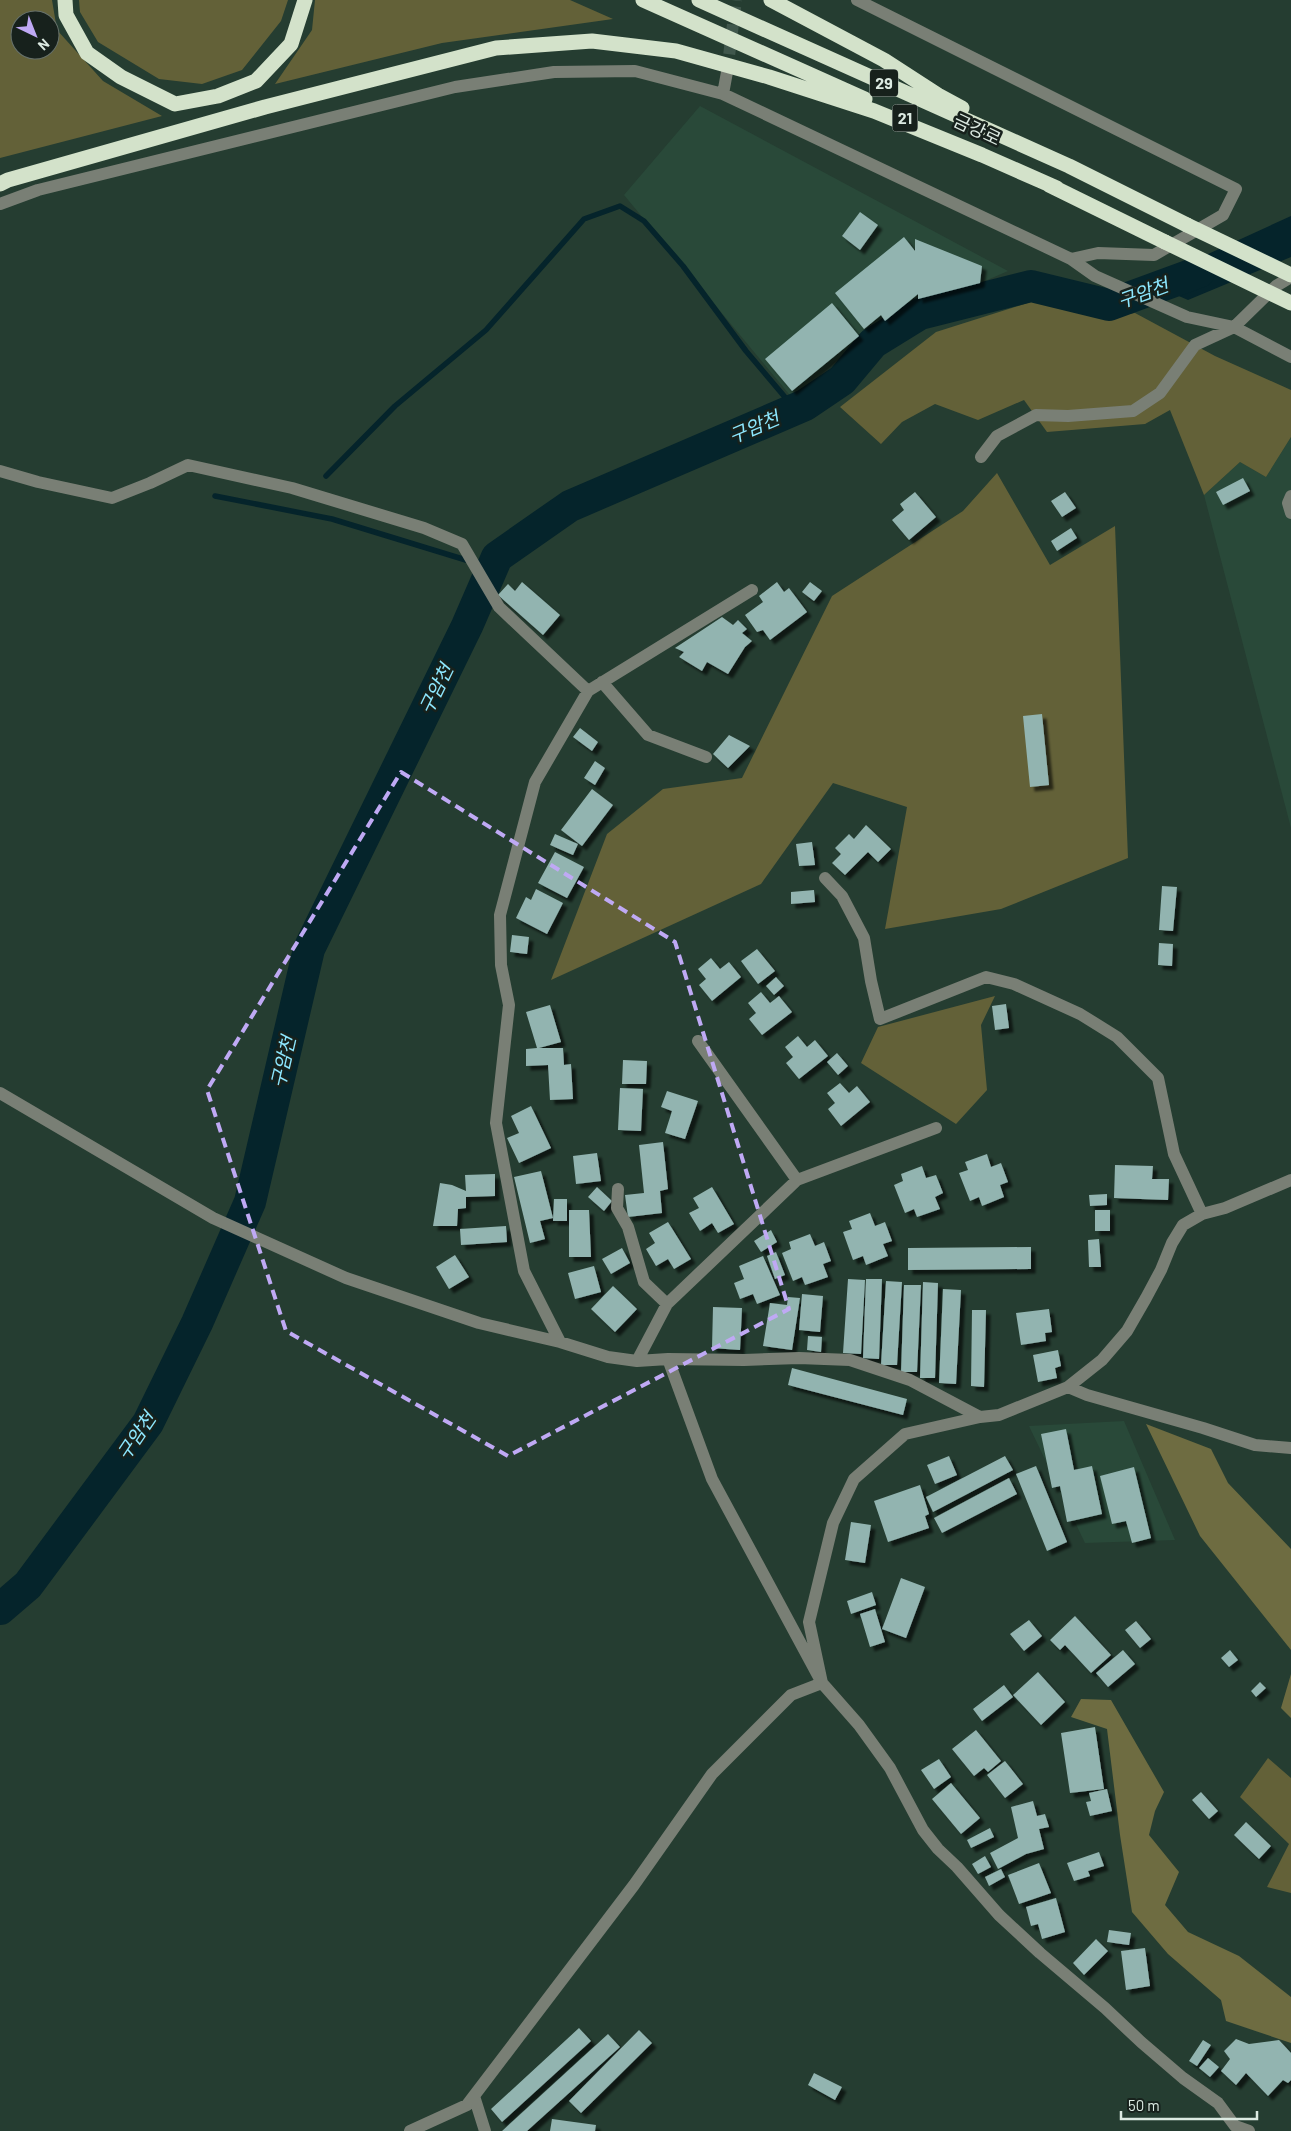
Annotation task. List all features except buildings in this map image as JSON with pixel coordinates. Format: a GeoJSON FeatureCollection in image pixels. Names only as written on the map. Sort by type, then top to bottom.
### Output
{"type":"FeatureCollection","features":[{"type":"Feature","properties":{"kind":"highway"},"geometry":{"type":"LineString","coordinates":[[65,0],[66,15],[87,52],[121,77],[175,104],[218,96],[256,82],[290,44],[305,0]]}},
{"type":"Feature","properties":{"kind":"highway","name":"금강로"},"geometry":{"type":"LineString","coordinates":[[643,0],[830,83],[1057,188],[1291,303]]}},
{"type":"Feature","properties":{"kind":"highway","name":"금강로"},"geometry":{"type":"LineString","coordinates":[[699,0],[1069,166],[1291,276]]}},
{"type":"Feature","properties":{"kind":"highway"},"geometry":{"type":"LineString","coordinates":[[771,0],[884,60],[938,95],[1069,166]]}},
{"type":"Feature","properties":{"kind":"highway"},"geometry":{"type":"LineString","coordinates":[[0,184],[8,180],[265,107],[496,48],[592,41],[676,51],[874,110],[1057,188]]}},
{"type":"Feature","properties":{"kind":"street"},"geometry":{"type":"LineString","coordinates":[[857,0],[1236,189],[1223,215],[1154,255],[1098,253],[1071,259]]}},
{"type":"Feature","properties":{"kind":"street"},"geometry":{"type":"LineString","coordinates":[[0,204],[38,190],[455,87],[554,72],[635,71],[723,94],[1071,259],[1095,276],[1188,317],[1234,327],[1291,357]]}},
{"type":"Feature","properties":{"kind":"street"},"geometry":{"type":"LineString","coordinates":[[723,94],[727,72]]}},
{"type":"Feature","properties":{"kind":"street"},"geometry":{"type":"LineString","coordinates":[[981,457],[997,436],[1036,415],[1068,416],[1133,411],[1160,393],[1195,345],[1234,327],[1276,286],[1291,276]]}},
{"type":"Feature","properties":{"kind":"street"},"geometry":{"type":"LineString","coordinates":[[0,471],[38,482],[112,498],[188,465],[292,488],[424,528],[462,544],[499,606],[588,691]]}},
{"type":"Feature","properties":{"kind":"street"},"geometry":{"type":"LineString","coordinates":[[1291,496],[1288,503],[1291,513]]}},
{"type":"Feature","properties":{"kind":"street"},"geometry":{"type":"LineString","coordinates":[[560,1342],[524,1271],[496,1123],[509,1006],[501,965],[500,915],[535,782],[588,691],[752,590]]}},
{"type":"Feature","properties":{"kind":"street"},"geometry":{"type":"LineString","coordinates":[[602,682],[648,736],[706,757]]}},
{"type":"Feature","properties":{"kind":"street"},"geometry":{"type":"LineString","coordinates":[[825,878],[842,896],[864,938],[871,981],[880,1018],[986,977],[1014,984],[1080,1014],[1116,1038],[1158,1078],[1174,1154],[1202,1214]]}},
{"type":"Feature","properties":{"kind":"street"},"geometry":{"type":"LineString","coordinates":[[698,1041],[797,1180]]}},
{"type":"Feature","properties":{"kind":"street"},"geometry":{"type":"LineString","coordinates":[[0,1093],[213,1218],[356,1281],[479,1323],[560,1342],[608,1357],[637,1361],[799,1358],[850,1360],[910,1380],[980,1417]]}},
{"type":"Feature","properties":{"kind":"street"},"geometry":{"type":"LineString","coordinates":[[637,1361],[667,1304],[797,1180],[936,1128]]}},
{"type":"Feature","properties":{"kind":"street"},"geometry":{"type":"LineString","coordinates":[[822,1683],[809,1622],[833,1523],[854,1478],[905,1434],[980,1417],[999,1415],[1068,1387],[1102,1360],[1127,1331],[1150,1291],[1172,1243],[1183,1226],[1202,1214],[1225,1208],[1291,1180]]}},
{"type":"Feature","properties":{"kind":"street"},"geometry":{"type":"LineString","coordinates":[[618,1189],[617,1208],[628,1227],[644,1282],[667,1304]]}},
{"type":"Feature","properties":{"kind":"street"},"geometry":{"type":"LineString","coordinates":[[668,1359],[712,1479],[822,1683],[859,1725],[890,1768],[924,1830],[938,1849],[957,1867],[999,1915],[1040,1953],[1106,2008],[1141,2042],[1183,2078],[1218,2103],[1235,2126],[1249,2131]]}},
{"type":"Feature","properties":{"kind":"street"},"geometry":{"type":"LineString","coordinates":[[1068,1387],[1087,1395],[1255,1445],[1291,1448]]}},
{"type":"Feature","properties":{"kind":"street"},"geometry":{"type":"LineString","coordinates":[[410,2131],[467,2105],[634,1885],[712,1774],[791,1696],[822,1683]]}},
{"type":"Feature","properties":{"kind":"street"},"geometry":{"type":"LineString","coordinates":[[474,2096],[485,2131]]}},
{"type":"Feature","properties":{"kind":"highlighted area"},"geometry":{"type":"Polygon","coordinates":[[[401,772],[675,942],[789,1309],[508,1456],[286,1331],[207,1090],[401,772]]]}},
{"type":"Feature","properties":{"kind":"shaded area"},"geometry":{"type":"Polygon","coordinates":[[[0,0],[52,0],[54,10],[10,10],[10,60],[60,60],[60,33],[103,81],[162,116],[0,158],[0,0]]]}},
{"type":"Feature","properties":{"kind":"shaded area"},"geometry":{"type":"Polygon","coordinates":[[[79,0],[288,0],[281,21],[242,70],[202,84],[159,79],[98,42],[80,12],[79,0]]]}},
{"type":"Feature","properties":{"kind":"shaded area"},"geometry":{"type":"Polygon","coordinates":[[[315,0],[570,0],[613,19],[442,43],[275,84],[312,30],[315,0]]]}},
{"type":"Feature","properties":{"kind":"shaded area"},"geometry":{"type":"Polygon","coordinates":[[[700,106],[1008,271],[867,332],[793,399],[624,195],[700,106]]]}},
{"type":"Feature","properties":{"kind":"shaded area"},"geometry":{"type":"Polygon","coordinates":[[[1037,300],[1107,317],[1135,313],[1215,356],[1291,390],[1291,437],[1266,477],[1240,462],[1204,495],[1170,410],[1145,424],[1047,432],[1024,400],[978,420],[935,404],[902,422],[881,444],[840,407],[936,332],[1037,300]]]}},
{"type":"Feature","properties":{"kind":"shaded area"},"geometry":{"type":"Polygon","coordinates":[[[1291,437],[1291,828],[1204,495],[1240,462],[1266,477],[1291,437]]]}},
{"type":"Feature","properties":{"kind":"shaded area"},"geometry":{"type":"Polygon","coordinates":[[[997,473],[1050,565],[1115,526],[1128,858],[1001,909],[885,929],[907,807],[833,783],[761,884],[551,980],[607,834],[663,789],[742,778],[832,596],[963,511],[997,473]]]}},
{"type":"Feature","properties":{"kind":"shaded area"},"geometry":{"type":"Polygon","coordinates":[[[995,996],[981,1025],[987,1090],[956,1124],[861,1063],[878,1027],[995,996]]]}},
{"type":"Feature","properties":{"kind":"shaded area"},"geometry":{"type":"Polygon","coordinates":[[[1124,1421],[1175,1540],[1085,1543],[1029,1426],[1124,1421]]]}},
{"type":"Feature","properties":{"kind":"shaded area"},"geometry":{"type":"Polygon","coordinates":[[[1146,1424],[1211,1449],[1228,1483],[1291,1549],[1291,1650],[1200,1536],[1146,1424]]]}},
{"type":"Feature","properties":{"kind":"shaded area"},"geometry":{"type":"Polygon","coordinates":[[[1291,1674],[1291,1718],[1281,1708],[1291,1674]]]}},
{"type":"Feature","properties":{"kind":"shaded area"},"geometry":{"type":"Polygon","coordinates":[[[1081,1699],[1111,1700],[1164,1792],[1155,1811],[1149,1835],[1179,1872],[1165,1905],[1188,1932],[1239,1956],[1291,1997],[1291,2043],[1226,2021],[1221,2000],[1168,1954],[1132,1912],[1107,1729],[1071,1717],[1081,1699]]]}},
{"type":"Feature","properties":{"kind":"shaded area"},"geometry":{"type":"Polygon","coordinates":[[[1268,1758],[1291,1778],[1291,1893],[1267,1887],[1289,1844],[1240,1797],[1268,1758]]]}},
{"type":"Feature","properties":{"kind":"water"},"geometry":{"type":"Polygon","coordinates":[[[1291,216],[1291,257],[1188,300],[1142,280],[1184,265],[1291,216]]]}},
{"type":"Feature","properties":{"kind":"waterway"},"geometry":{"type":"LineString","coordinates":[[326,476],[395,406],[486,330],[584,219],[620,206],[644,221],[683,266],[746,351],[795,409]]}},
{"type":"Feature","properties":{"kind":"waterway","name":"구암천"},"geometry":{"type":"LineString","coordinates":[[0,1609],[28,1585],[148,1423],[197,1323],[250,1202],[309,949],[467,626],[497,557],[570,506],[805,405],[842,380],[873,343],[920,314],[1031,286],[1109,305],[1199,272]]}},
{"type":"Feature","properties":{"kind":"waterway"},"geometry":{"type":"LineString","coordinates":[[215,496],[332,519],[492,568]]}},
{"type":"Feature","properties":{"kind":"tunnel"},"geometry":{"type":"LineString","coordinates":[[727,72],[736,0]]}}]}
